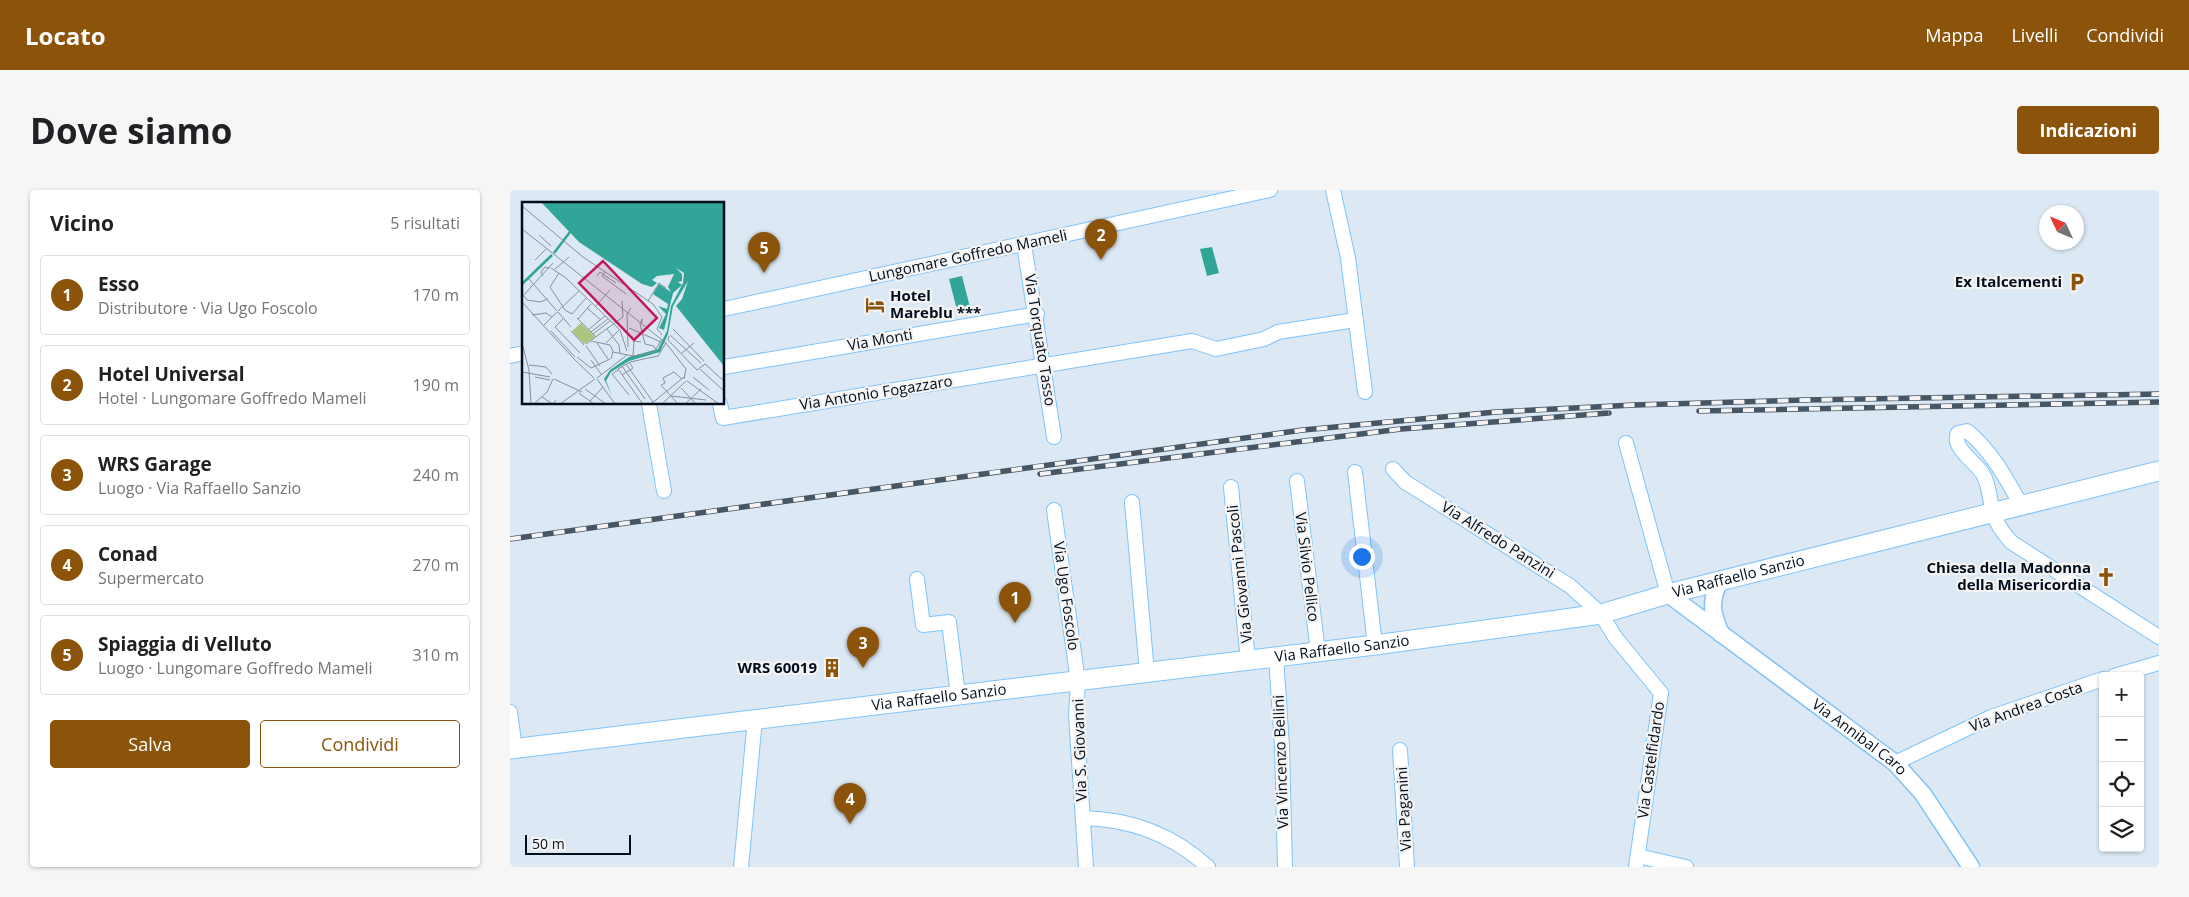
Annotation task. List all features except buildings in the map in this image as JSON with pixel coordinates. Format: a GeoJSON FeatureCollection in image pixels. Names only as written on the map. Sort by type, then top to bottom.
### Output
{"type":"FeatureCollection","features":[{"type":"Feature","properties":{"kind":"main road","name":"Via Raffaello Sanzio"},"geometry":{"type":"LineString","coordinates":[[512,749],[1248,661],[1601,614],[1668,594],[2159,471]]}},
{"type":"Feature","properties":{"kind":"street","name":"Lungomare Goffredo Mameli"},"geometry":{"type":"LineString","coordinates":[[725,309],[1270,190]]}},
{"type":"Feature","properties":{"kind":"street"},"geometry":{"type":"LineString","coordinates":[[1334,190],[1346,249],[1365,392]]}},
{"type":"Feature","properties":{"kind":"street","name":"Via Torquato Tasso"},"geometry":{"type":"LineString","coordinates":[[1024,244],[1037,314],[1054,436]]}},
{"type":"Feature","properties":{"kind":"street","name":"Via Monti"},"geometry":{"type":"LineString","coordinates":[[725,367],[1037,314]]}},
{"type":"Feature","properties":{"kind":"street"},"geometry":{"type":"LineString","coordinates":[[1044,366],[1192,341],[1216,349],[1264,339],[1278,332],[1355,320]]}},
{"type":"Feature","properties":{"kind":"street","name":"Via Antonio Fogazzaro"},"geometry":{"type":"LineString","coordinates":[[720,405],[723,418],[1044,366]]}},
{"type":"Feature","properties":{"kind":"street"},"geometry":{"type":"LineString","coordinates":[[649,405],[664,491]]}},
{"type":"Feature","properties":{"kind":"street"},"geometry":{"type":"LineString","coordinates":[[2021,505],[1996,463],[1972,436],[1962,431],[1958,433],[1956,441],[1981,472],[1988,484],[1993,512],[1999,528],[2011,542],[2159,637]]}},
{"type":"Feature","properties":{"kind":"street"},"geometry":{"type":"LineString","coordinates":[[1626,443],[1668,594]]}},
{"type":"Feature","properties":{"kind":"street","name":"Via Alfredo Panzini"},"geometry":{"type":"LineString","coordinates":[[1393,469],[1404,482],[1570,586],[1601,614]]}},
{"type":"Feature","properties":{"kind":"street"},"geometry":{"type":"LineString","coordinates":[[1355,472],[1374,645]]}},
{"type":"Feature","properties":{"kind":"street","name":"Via Silvio Pellico"},"geometry":{"type":"LineString","coordinates":[[1297,481],[1318,652]]}},
{"type":"Feature","properties":{"kind":"street","name":"Via Giovanni Pascoli"},"geometry":{"type":"LineString","coordinates":[[1231,487],[1248,661]]}},
{"type":"Feature","properties":{"kind":"street"},"geometry":{"type":"LineString","coordinates":[[1132,502],[1147,673]]}},
{"type":"Feature","properties":{"kind":"street","name":"Via Ugo Foscolo"},"geometry":{"type":"LineString","coordinates":[[1054,510],[1078,682]]}},
{"type":"Feature","properties":{"kind":"street"},"geometry":{"type":"LineString","coordinates":[[917,579],[923,625],[949,622],[958,696]]}},
{"type":"Feature","properties":{"kind":"street"},"geometry":{"type":"LineString","coordinates":[[1720,581],[1712,604],[1714,618],[1722,634]]}},
{"type":"Feature","properties":{"kind":"street","name":"Via Annibal Caro"},"geometry":{"type":"LineString","coordinates":[[1668,594],[1895,763],[1923,794],[1965,863]]}},
{"type":"Feature","properties":{"kind":"street","name":"Via Castelfidardo"},"geometry":{"type":"LineString","coordinates":[[1601,614],[1615,637],[1661,693],[1637,861]]}},
{"type":"Feature","properties":{"kind":"street","name":"Via Vincenzo Bellini"},"geometry":{"type":"LineString","coordinates":[[1276,657],[1282,746],[1285,867]]}},
{"type":"Feature","properties":{"kind":"street"},"geometry":{"type":"LineString","coordinates":[[2128,672],[2159,663]]}},
{"type":"Feature","properties":{"kind":"street","name":"Via Andrea Costa"},"geometry":{"type":"LineString","coordinates":[[1895,763],[1991,718],[2099,680]]}},
{"type":"Feature","properties":{"kind":"street","name":"Via S. Giovanni"},"geometry":{"type":"LineString","coordinates":[[1078,682],[1076,715],[1086,867]]}},
{"type":"Feature","properties":{"kind":"street"},"geometry":{"type":"LineString","coordinates":[[510,712],[512,749]]}},
{"type":"Feature","properties":{"kind":"street"},"geometry":{"type":"LineString","coordinates":[[741,867],[755,719]]}},
{"type":"Feature","properties":{"kind":"street","name":"Via Paganini"},"geometry":{"type":"LineString","coordinates":[[1400,750],[1407,867]]}},
{"type":"Feature","properties":{"kind":"street","name":"Via S. Giovanni"},"geometry":{"type":"LineString","coordinates":[[1083,818],[1107,818],[1136,825],[1171,839],[1208,867]]}},
{"type":"Feature","properties":{"kind":"street"},"geometry":{"type":"LineString","coordinates":[[1637,861],[1686,867]]}},
{"type":"Feature","properties":{"kind":"shaded area"},"geometry":{"type":"Polygon","coordinates":[[[1212,247],[1219,273],[1207,276],[1200,249],[1212,247]]]}},
{"type":"Feature","properties":{"kind":"shaded area"},"geometry":{"type":"Polygon","coordinates":[[[962,276],[971,311],[958,314],[949,279],[962,276]]]}},
{"type":"Feature","properties":{"kind":"railway"},"geometry":{"type":"LineString","coordinates":[[510,539],[1303,430],[1496,412],[1634,405],[1805,400],[2159,394]]}},
{"type":"Feature","properties":{"kind":"railway"},"geometry":{"type":"LineString","coordinates":[[1699,411],[2159,402]]}},
{"type":"Feature","properties":{"kind":"railway"},"geometry":{"type":"LineString","coordinates":[[1040,474],[1401,429],[1609,413]]}},
{"type":"Feature","properties":{"kind":"place","name":"Hotel Universal"},"geometry":{"type":"Point","coordinates":[1101,260]}},
{"type":"Feature","properties":{"kind":"place","name":"Spiaggia di Velluto"},"geometry":{"type":"Point","coordinates":[764,273]}},
{"type":"Feature","properties":{"kind":"place","name":"Ex Italcementi"},"geometry":{"type":"Point","coordinates":[2077,282]}},
{"type":"Feature","properties":{"kind":"place","name":"Hotel Mareblu ***"},"geometry":{"type":"Point","coordinates":[875,305]}},
{"type":"Feature","properties":{"kind":"place","name":"Chiesa della Madonna della Misericordia"},"geometry":{"type":"Point","coordinates":[2106,577]}},
{"type":"Feature","properties":{"kind":"place","name":"Esso"},"geometry":{"type":"Point","coordinates":[1015,623]}},
{"type":"Feature","properties":{"kind":"place","name":"WRS 60019"},"geometry":{"type":"Point","coordinates":[832,668]}},
{"type":"Feature","properties":{"kind":"place","name":"WRS Garage"},"geometry":{"type":"Point","coordinates":[863,668]}},
{"type":"Feature","properties":{"kind":"place","name":"Conad"},"geometry":{"type":"Point","coordinates":[850,824]}}]}
